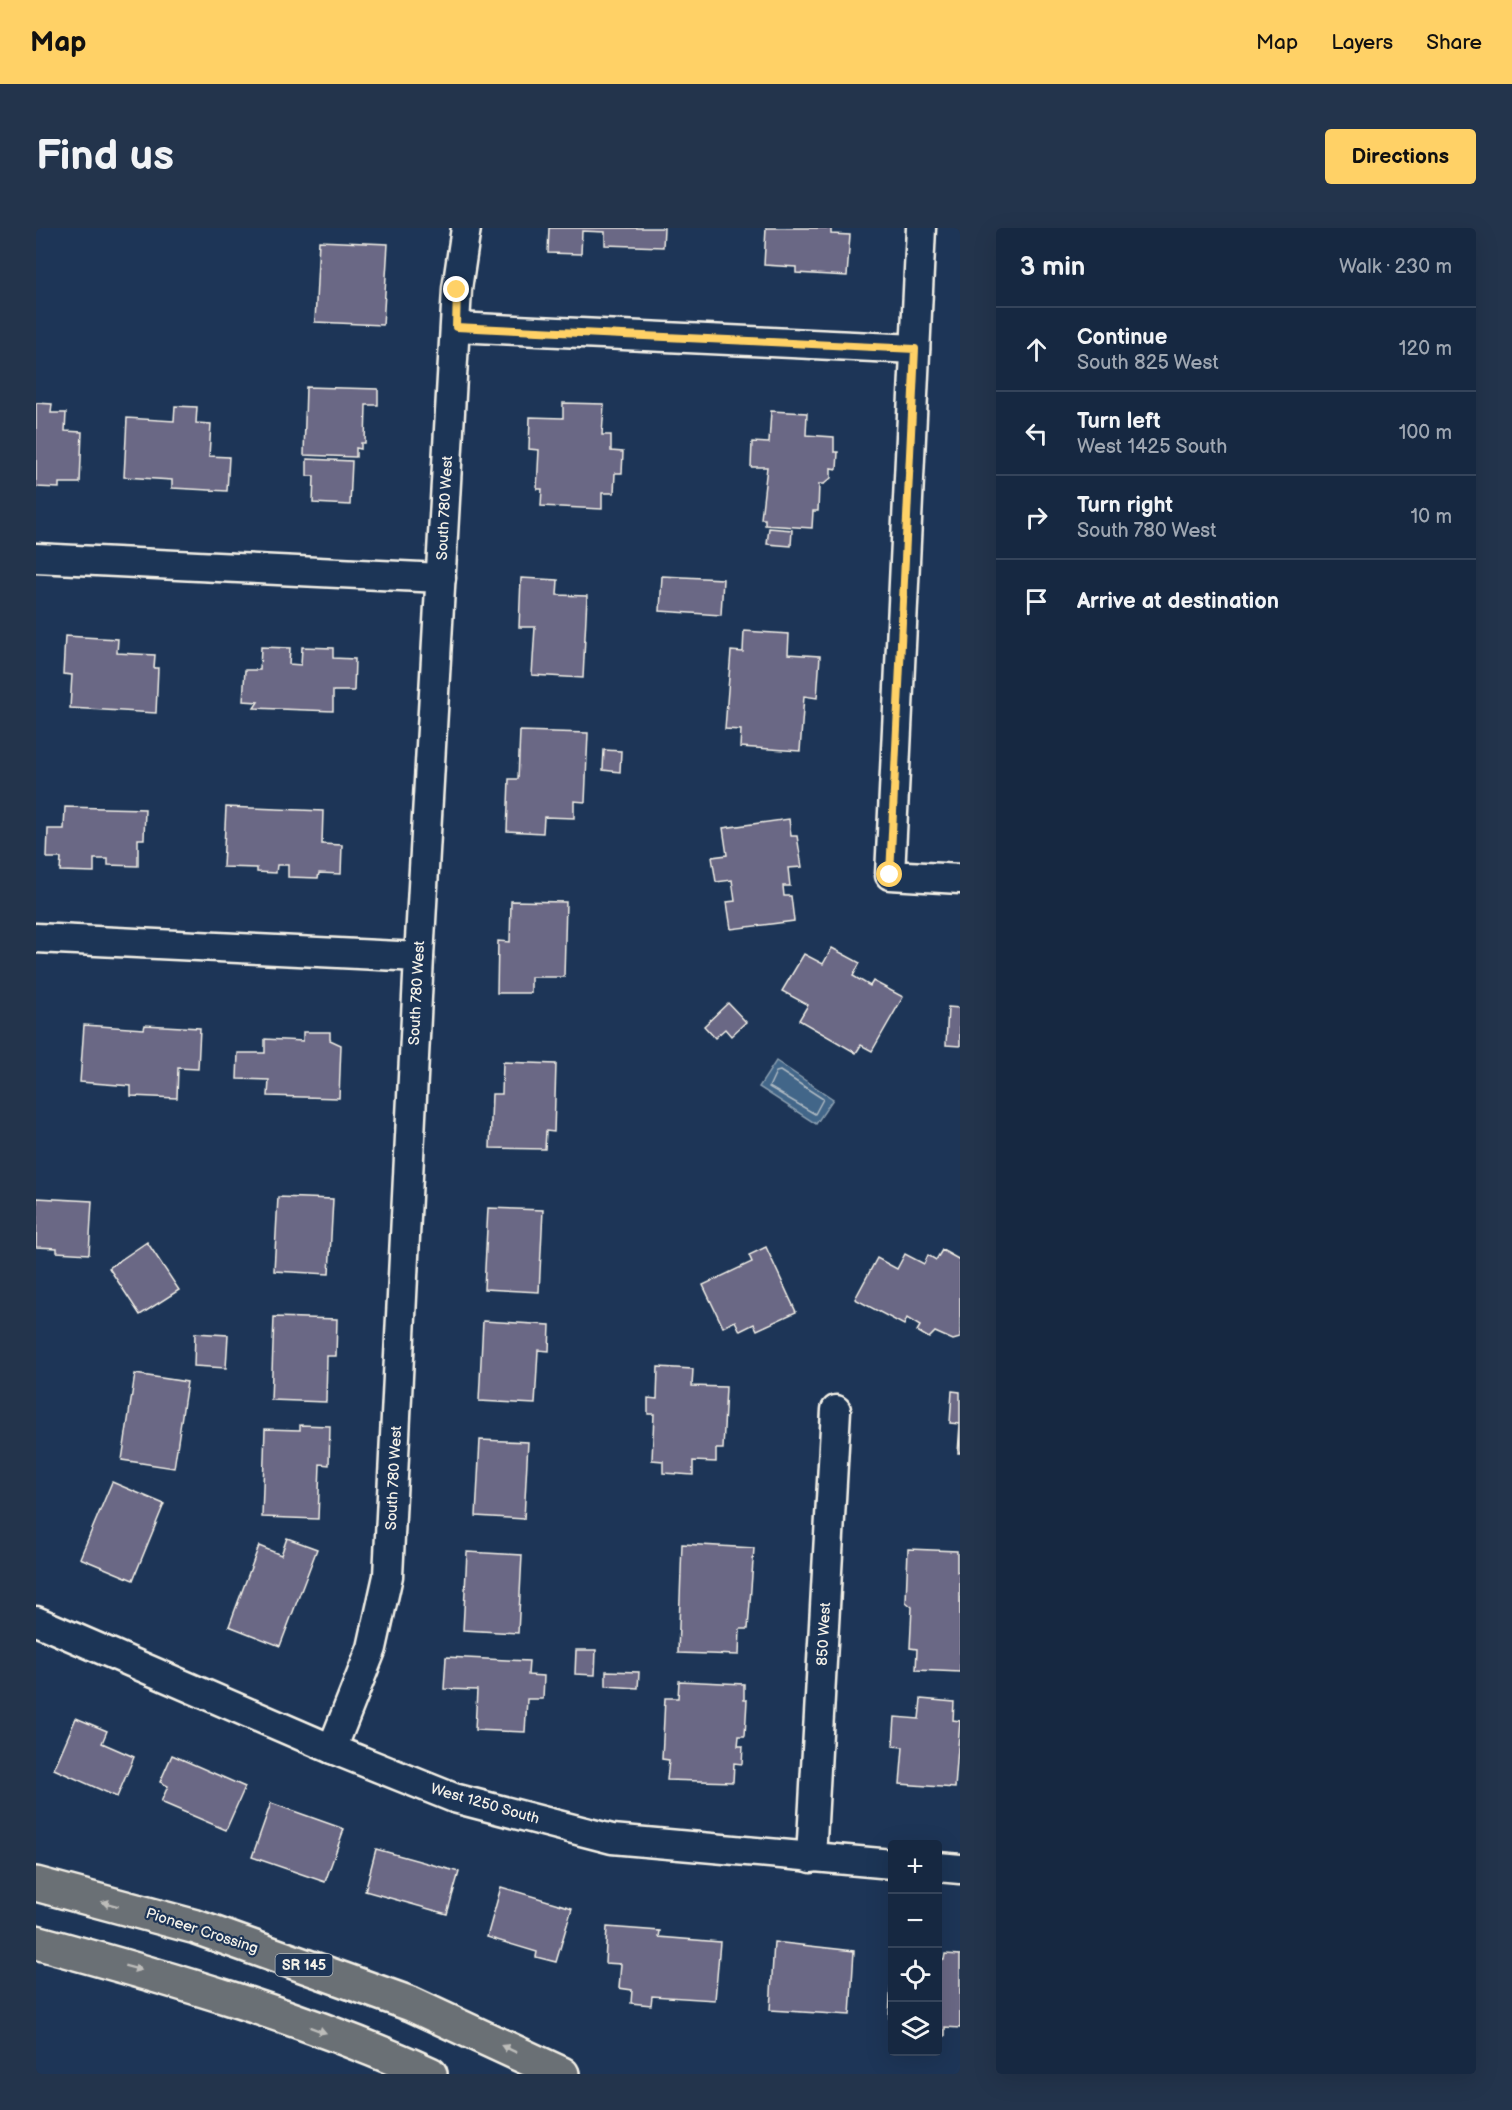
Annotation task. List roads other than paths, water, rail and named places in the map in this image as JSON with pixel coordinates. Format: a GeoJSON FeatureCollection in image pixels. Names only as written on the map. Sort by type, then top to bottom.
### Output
{"type":"FeatureCollection","features":[{"type":"Feature","properties":{"kind":"highway","name":"Pioneer Crossing"},"geometry":{"type":"LineString","coordinates":[[36,1884],[196,1927],[400,2000],[562,2074]]}},
{"type":"Feature","properties":{"kind":"highway"},"geometry":{"type":"LineString","coordinates":[[36,1942],[185,1983],[393,2057],[430,2074]]}},
{"type":"Feature","properties":{"kind":"street","name":"South 780 West"},"geometry":{"type":"LineString","coordinates":[[332,1749],[372,1648],[388,1576],[419,957],[457,290],[466,228]]}},
{"type":"Feature","properties":{"kind":"street"},"geometry":{"type":"LineString","coordinates":[[921,228],[890,875],[960,879]]}},
{"type":"Feature","properties":{"kind":"street"},"geometry":{"type":"LineString","coordinates":[[456,327],[915,349]]}},
{"type":"Feature","properties":{"kind":"street"},"geometry":{"type":"LineString","coordinates":[[36,558],[441,578]]}},
{"type":"Feature","properties":{"kind":"street"},"geometry":{"type":"LineString","coordinates":[[36,938],[419,957]]}},
{"type":"Feature","properties":{"kind":"street","name":"850 West"},"geometry":{"type":"LineString","coordinates":[[812,1858],[836,1410]]}},
{"type":"Feature","properties":{"kind":"street","name":"West 1250 South"},"geometry":{"type":"LineString","coordinates":[[36,1622],[332,1749],[453,1798],[612,1839],[888,1864]]}},
{"type":"Feature","properties":{"kind":"street"},"geometry":{"type":"LineString","coordinates":[[942,1867],[960,1869]]}},
{"type":"Feature","properties":{"kind":"water"},"geometry":{"type":"Polygon","coordinates":[[[776,1061],[833,1099],[816,1124],[759,1087],[776,1061]]]}}]}
